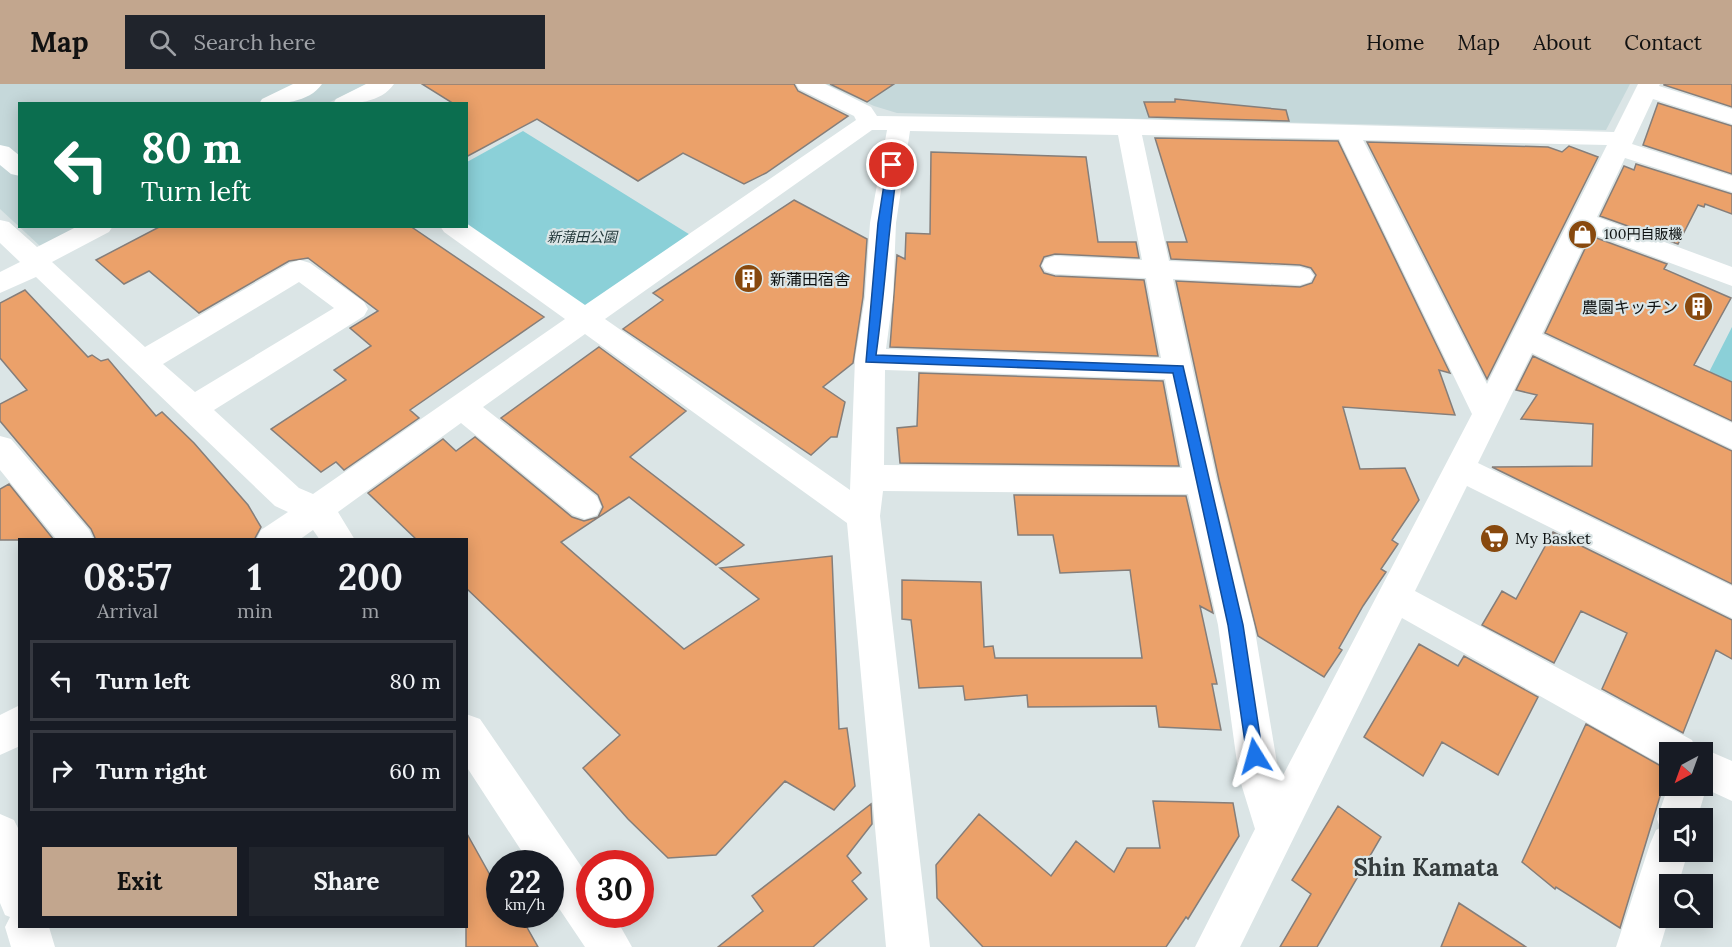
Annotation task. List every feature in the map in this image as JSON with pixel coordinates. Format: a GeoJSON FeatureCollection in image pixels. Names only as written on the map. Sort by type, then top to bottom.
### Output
{"type":"FeatureCollection","features":[{"type":"Feature","properties":{"kind":"street"},"geometry":{"type":"LineString","coordinates":[[274,102],[311,84]]}},
{"type":"Feature","properties":{"kind":"street"},"geometry":{"type":"LineString","coordinates":[[348,102],[383,84]]}},
{"type":"Feature","properties":{"kind":"street"},"geometry":{"type":"LineString","coordinates":[[807,84],[884,123]]}},
{"type":"Feature","properties":{"kind":"street"},"geometry":{"type":"LineString","coordinates":[[1217,947],[1526,338],[1581,220],[1648,87],[1732,117]]}},
{"type":"Feature","properties":{"kind":"street"},"geometry":{"type":"LineString","coordinates":[[884,123],[883,223],[879,297],[870,359],[868,478],[863,516],[908,947]]}},
{"type":"Feature","properties":{"kind":"street"},"geometry":{"type":"LineString","coordinates":[[276,538],[855,129],[884,123],[1603,137],[1732,184]]}},
{"type":"Feature","properties":{"kind":"street"},"geometry":{"type":"LineString","coordinates":[[1128,126],[1156,269],[1236,625],[1258,777],[1276,831]]}},
{"type":"Feature","properties":{"kind":"street"},"geometry":{"type":"LineString","coordinates":[[1347,132],[1487,414]]}},
{"type":"Feature","properties":{"kind":"street"},"geometry":{"type":"LineString","coordinates":[[0,152],[18,167]]}},
{"type":"Feature","properties":{"kind":"street"},"geometry":{"type":"LineString","coordinates":[[1581,220],[1732,277]]}},
{"type":"Feature","properties":{"kind":"street"},"geometry":{"type":"LineString","coordinates":[[8,228],[36,262],[287,497],[318,510],[337,538]]}},
{"type":"Feature","properties":{"kind":"street"},"geometry":{"type":"LineString","coordinates":[[0,284],[96,228]]}},
{"type":"Feature","properties":{"kind":"street"},"geometry":{"type":"LineString","coordinates":[[456,228],[863,516]]}},
{"type":"Feature","properties":{"kind":"street"},"geometry":{"type":"LineString","coordinates":[[1055,265],[1300,276]]}},
{"type":"Feature","properties":{"kind":"street"},"geometry":{"type":"LineString","coordinates":[[143,362],[300,269],[354,309],[193,408]]}},
{"type":"Feature","properties":{"kind":"street"},"geometry":{"type":"LineString","coordinates":[[1526,338],[1732,436]]}},
{"type":"Feature","properties":{"kind":"street"},"geometry":{"type":"LineString","coordinates":[[870,359],[1178,369]]}},
{"type":"Feature","properties":{"kind":"street"},"geometry":{"type":"LineString","coordinates":[[463,408],[585,506]]}},
{"type":"Feature","properties":{"kind":"street"},"geometry":{"type":"LineString","coordinates":[[0,448],[75,538]]}},
{"type":"Feature","properties":{"kind":"street"},"geometry":{"type":"LineString","coordinates":[[1460,468],[1732,603]]}},
{"type":"Feature","properties":{"kind":"street"},"geometry":{"type":"LineString","coordinates":[[868,478],[1202,481]]}},
{"type":"Feature","properties":{"kind":"street"},"geometry":{"type":"LineString","coordinates":[[1395,597],[1659,743]]}},
{"type":"Feature","properties":{"kind":"street"},"geometry":{"type":"LineString","coordinates":[[0,736],[18,724]]}},
{"type":"Feature","properties":{"kind":"street"},"geometry":{"type":"LineString","coordinates":[[468,735],[610,947]]}},
{"type":"Feature","properties":{"kind":"street"},"geometry":{"type":"LineString","coordinates":[[1713,772],[1732,782]]}},
{"type":"Feature","properties":{"kind":"street"},"geometry":{"type":"LineString","coordinates":[[0,834],[18,893]]}},
{"type":"Feature","properties":{"kind":"street"},"geometry":{"type":"LineString","coordinates":[[1638,947],[1664,862]]}},
{"type":"Feature","properties":{"kind":"street"},"geometry":{"type":"LineString","coordinates":[[27,928],[33,947]]}},
{"type":"Feature","properties":{"kind":"shaded area"},"geometry":{"type":"Polygon","coordinates":[[[0,84],[367,84],[330,102],[18,102],[18,226],[0,209],[0,84]]]}},
{"type":"Feature","properties":{"kind":"shaded area"},"geometry":{"type":"Polygon","coordinates":[[[826,84],[1630,84],[1606,130],[897,113],[874,106],[826,84]]]}},
{"type":"Feature","properties":{"kind":"shaded area"},"geometry":{"type":"Polygon","coordinates":[[[21,228],[77,228],[40,246],[21,228]]]}},
{"type":"Feature","properties":{"kind":"green space","name":"新蒲田公園"},"geometry":{"type":"Polygon","coordinates":[[[523,131],[692,236],[583,309],[468,227],[468,161],[523,131]]]}},
{"type":"Feature","properties":{"kind":"green space"},"geometry":{"type":"Polygon","coordinates":[[[1732,327],[1732,395],[1704,382],[1732,327]]]}},
{"type":"Feature","properties":{"kind":"building"},"geometry":{"type":"Polygon","coordinates":[[[422,84],[794,84],[798,91],[848,116],[766,173],[744,184],[683,153],[638,181],[537,119],[468,156],[468,102],[451,102],[422,84]]]}},
{"type":"Feature","properties":{"kind":"building"},"geometry":{"type":"Polygon","coordinates":[[[830,84],[894,84],[867,102],[830,84]]]}},
{"type":"Feature","properties":{"kind":"building"},"geometry":{"type":"Polygon","coordinates":[[[1732,84],[1732,107],[1664,85],[1732,84]]]}},
{"type":"Feature","properties":{"kind":"building"},"geometry":{"type":"Polygon","coordinates":[[[1175,99],[1286,110],[1289,121],[1149,117],[1144,102],[1175,102],[1175,99]]]}},
{"type":"Feature","properties":{"kind":"building"},"geometry":{"type":"Polygon","coordinates":[[[1658,103],[1732,126],[1732,174],[1643,145],[1658,103]]]}},
{"type":"Feature","properties":{"kind":"building"},"geometry":{"type":"Polygon","coordinates":[[[1155,138],[1338,141],[1450,373],[1439,370],[1455,415],[1343,407],[1360,469],[1405,468],[1419,500],[1392,540],[1398,544],[1381,569],[1386,572],[1363,606],[1339,648],[1342,650],[1324,677],[1258,636],[1219,480],[1176,281],[1300,287],[1312,283],[1316,275],[1311,268],[1300,265],[1171,259],[1167,242],[1187,242],[1155,138]]]}},
{"type":"Feature","properties":{"kind":"building"},"geometry":{"type":"Polygon","coordinates":[[[1367,142],[1548,147],[1562,152],[1569,146],[1598,157],[1487,379],[1367,142]]]}},
{"type":"Feature","properties":{"kind":"building"},"geometry":{"type":"Polygon","coordinates":[[[931,152],[1086,157],[1098,242],[1136,242],[1139,258],[1055,254],[1044,257],[1040,266],[1044,273],[1055,276],[1144,280],[1158,356],[890,347],[897,255],[905,259],[906,233],[930,234],[931,152]]]}},
{"type":"Feature","properties":{"kind":"building"},"geometry":{"type":"Polygon","coordinates":[[[1636,164],[1732,194],[1732,214],[1705,204],[1704,207],[1698,205],[1678,244],[1600,216],[1624,166],[1634,170],[1636,164]]]}},
{"type":"Feature","properties":{"kind":"building"},"geometry":{"type":"Polygon","coordinates":[[[794,200],[867,239],[863,297],[853,363],[823,387],[845,402],[837,437],[831,437],[811,455],[623,329],[663,300],[653,293],[794,200]]]}},
{"type":"Feature","properties":{"kind":"building"},"geometry":{"type":"Polygon","coordinates":[[[157,228],[413,228],[544,317],[410,410],[419,418],[344,470],[336,462],[321,472],[271,429],[346,380],[334,370],[371,346],[350,328],[378,311],[308,258],[289,261],[199,313],[149,271],[124,284],[96,260],[157,228]]]}},
{"type":"Feature","properties":{"kind":"building"},"geometry":{"type":"Polygon","coordinates":[[[1591,236],[1667,264],[1664,269],[1731,298],[1694,365],[1732,382],[1732,421],[1545,333],[1591,236]]]}},
{"type":"Feature","properties":{"kind":"building"},"geometry":{"type":"Polygon","coordinates":[[[25,290],[88,357],[92,355],[101,361],[108,359],[156,416],[162,412],[194,443],[248,505],[261,527],[255,538],[95,538],[91,529],[0,421],[0,404],[27,390],[0,358],[0,303],[25,290]]]}},
{"type":"Feature","properties":{"kind":"building"},"geometry":{"type":"Polygon","coordinates":[[[599,347],[686,411],[630,457],[744,545],[716,565],[629,497],[561,542],[684,649],[759,599],[720,568],[832,556],[839,729],[847,728],[855,786],[834,810],[785,781],[716,855],[668,858],[628,819],[583,768],[620,735],[468,590],[468,538],[415,538],[368,493],[443,439],[456,451],[475,437],[572,517],[584,521],[598,517],[603,507],[598,495],[501,418],[599,347]]]}},
{"type":"Feature","properties":{"kind":"building"},"geometry":{"type":"Polygon","coordinates":[[[1533,356],[1732,451],[1732,584],[1492,467],[1592,466],[1593,424],[1521,419],[1537,395],[1516,390],[1533,356]]]}},
{"type":"Feature","properties":{"kind":"building"},"geometry":{"type":"Polygon","coordinates":[[[919,373],[1163,381],[1179,466],[900,463],[897,428],[917,426],[919,373]]]}},
{"type":"Feature","properties":{"kind":"building"},"geometry":{"type":"Polygon","coordinates":[[[9,484],[52,538],[0,540],[0,489],[9,484]]]}},
{"type":"Feature","properties":{"kind":"building"},"geometry":{"type":"Polygon","coordinates":[[[1014,495],[1186,496],[1213,613],[1200,606],[1217,684],[1212,684],[1221,730],[1159,727],[1156,706],[1028,707],[1027,695],[965,700],[963,686],[919,688],[911,620],[902,619],[902,580],[981,582],[984,647],[993,646],[995,658],[1142,658],[1130,570],[1060,573],[1053,535],[1018,535],[1014,495]]]}},
{"type":"Feature","properties":{"kind":"building"},"geometry":{"type":"Polygon","coordinates":[[[1553,532],[1732,620],[1732,659],[1716,650],[1683,733],[1602,689],[1627,633],[1581,611],[1554,663],[1482,625],[1502,591],[1516,599],[1553,532]]]}},
{"type":"Feature","properties":{"kind":"building"},"geometry":{"type":"Polygon","coordinates":[[[1419,644],[1458,666],[1464,656],[1538,697],[1498,775],[1442,742],[1423,776],[1364,737],[1419,644]]]}},
{"type":"Feature","properties":{"kind":"building"},"geometry":{"type":"Polygon","coordinates":[[[1586,724],[1659,765],[1660,796],[1620,928],[1556,887],[1555,889],[1522,862],[1586,724]]]}},
{"type":"Feature","properties":{"kind":"building"},"geometry":{"type":"Polygon","coordinates":[[[1153,801],[1233,803],[1239,836],[1188,919],[1186,917],[1166,947],[983,947],[937,898],[936,865],[979,814],[1051,876],[1076,841],[1114,872],[1127,848],[1160,848],[1153,801]]]}},
{"type":"Feature","properties":{"kind":"building"},"geometry":{"type":"Polygon","coordinates":[[[871,804],[872,824],[847,856],[861,873],[852,881],[867,899],[813,947],[718,947],[763,911],[752,896],[871,804]]]}},
{"type":"Feature","properties":{"kind":"building"},"geometry":{"type":"Polygon","coordinates":[[[1338,806],[1381,837],[1317,947],[1280,947],[1311,894],[1292,880],[1338,806]]]}},
{"type":"Feature","properties":{"kind":"building"},"geometry":{"type":"Polygon","coordinates":[[[468,836],[486,868],[486,928],[527,928],[538,947],[466,947],[468,836]]]}},
{"type":"Feature","properties":{"kind":"building"},"geometry":{"type":"Polygon","coordinates":[[[1459,903],[1526,947],[1441,947],[1459,903]]]}},
{"type":"Feature","properties":{"kind":"place","name":"100円自販機"},"geometry":{"type":"Point","coordinates":[1583,234]}},
{"type":"Feature","properties":{"kind":"place","name":"新蒲田宿舎"},"geometry":{"type":"Point","coordinates":[749,279]}},
{"type":"Feature","properties":{"kind":"place","name":"農園キッチン"},"geometry":{"type":"Point","coordinates":[1699,307]}},
{"type":"Feature","properties":{"kind":"place","name":"My Basket"},"geometry":{"type":"Point","coordinates":[1494,538]}},
{"type":"Feature","properties":{"kind":"district","name":"Shin Kamata"},"geometry":{"type":"Point","coordinates":[1426,867]}},
{"type":"Feature","properties":{"kind":"route"},"geometry":{"type":"LineString","coordinates":[[892,165],[883,223],[879,297],[870,359],[1178,369],[1236,625],[1255,756]]}}]}
